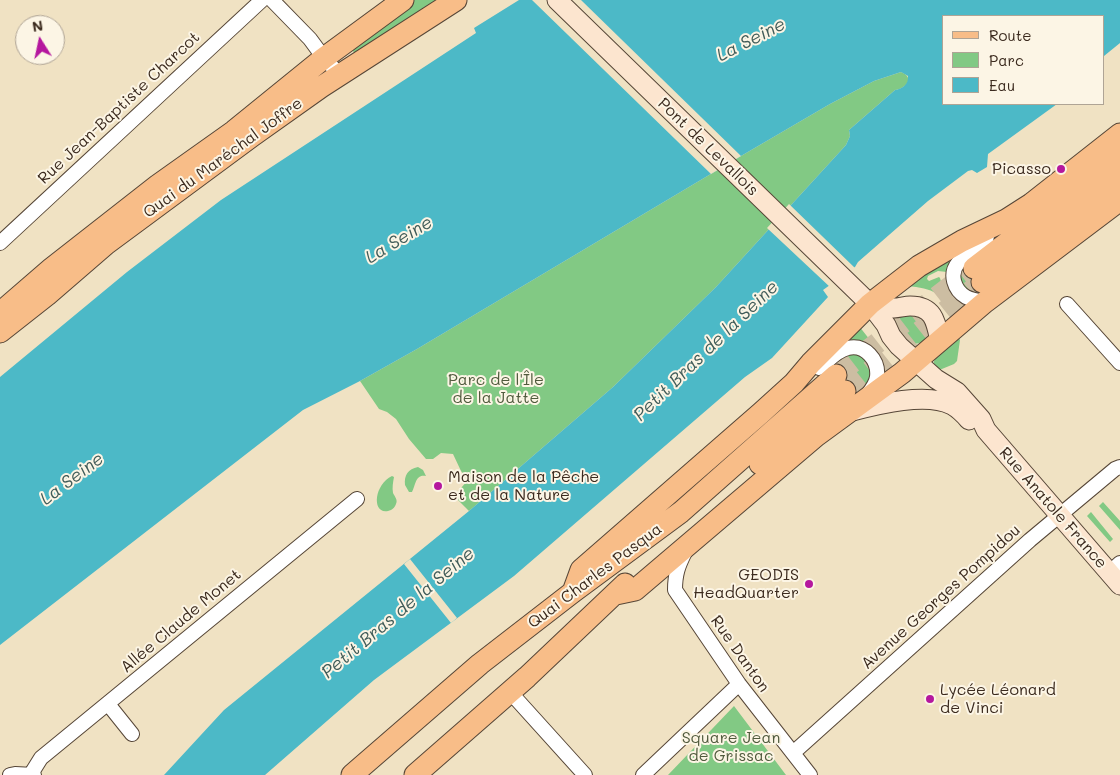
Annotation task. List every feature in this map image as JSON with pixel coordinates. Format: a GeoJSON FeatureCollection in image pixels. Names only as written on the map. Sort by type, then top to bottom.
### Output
{"type":"FeatureCollection","features":[{"type":"Feature","properties":{"kind":"main road","name":"Quai du Maréchal Joffre"},"geometry":{"type":"LineString","coordinates":[[2,309],[158,185],[234,131],[324,58],[403,0]]}},
{"type":"Feature","properties":{"kind":"main road","name":"Quai du Maréchal Joffre"},"geometry":{"type":"LineString","coordinates":[[0,332],[47,295],[106,244],[169,196],[340,75],[456,0]]}},
{"type":"Feature","properties":{"kind":"main road","name":"Pont de Levallois"},"geometry":{"type":"LineString","coordinates":[[557,0],[865,300],[886,325],[894,342],[936,379],[956,392],[981,419],[986,430]]}},
{"type":"Feature","properties":{"kind":"main road"},"geometry":{"type":"LineString","coordinates":[[573,592],[581,570],[794,383],[865,300],[962,241],[988,230],[1031,204],[1120,134]]}},
{"type":"Feature","properties":{"kind":"main road"},"geometry":{"type":"LineString","coordinates":[[616,594],[635,590],[816,436],[847,395],[915,362],[940,341],[980,284],[1120,156]]}},
{"type":"Feature","properties":{"kind":"main road"},"geometry":{"type":"LineString","coordinates":[[980,284],[1120,177]]}},
{"type":"Feature","properties":{"kind":"main road"},"geometry":{"type":"LineString","coordinates":[[980,284],[1120,200]]}},
{"type":"Feature","properties":{"kind":"main road"},"geometry":{"type":"LineString","coordinates":[[865,300],[896,308],[913,306],[924,309],[933,315],[940,341]]}},
{"type":"Feature","properties":{"kind":"main road"},"geometry":{"type":"LineString","coordinates":[[847,395],[874,405],[904,400],[939,401],[953,405],[972,424],[986,430]]}},
{"type":"Feature","properties":{"kind":"main road","name":"Quai Charles Pasqua"},"geometry":{"type":"LineString","coordinates":[[352,775],[480,664],[573,592],[681,512],[847,395]]}},
{"type":"Feature","properties":{"kind":"main road","name":"Quai Charles Pasqua"},"geometry":{"type":"LineString","coordinates":[[415,775],[510,692],[693,522],[847,395]]}},
{"type":"Feature","properties":{"kind":"main road","name":"Rue Anatole France"},"geometry":{"type":"LineString","coordinates":[[986,430],[1059,515],[1116,574]]}},
{"type":"Feature","properties":{"kind":"street","name":"Rue Jean-Baptiste Charcot"},"geometry":{"type":"LineString","coordinates":[[0,243],[262,0]]}},
{"type":"Feature","properties":{"kind":"street"},"geometry":{"type":"LineString","coordinates":[[272,0],[310,39],[340,75]]}},
{"type":"Feature","properties":{"kind":"street"},"geometry":{"type":"LineString","coordinates":[[980,284],[967,298],[955,285],[953,275],[958,263],[986,241],[988,230]]}},
{"type":"Feature","properties":{"kind":"street"},"geometry":{"type":"LineString","coordinates":[[1067,304],[1120,363]]}},
{"type":"Feature","properties":{"kind":"street"},"geometry":{"type":"LineString","coordinates":[[794,383],[810,374],[837,353],[853,347],[858,348],[872,356],[876,364],[877,374],[872,388],[847,395]]}},
{"type":"Feature","properties":{"kind":"street","name":"Avenue Georges Pompidou"},"geometry":{"type":"LineString","coordinates":[[793,753],[1059,515],[1119,467]]}},
{"type":"Feature","properties":{"kind":"street","name":"Allée Claude Monet"},"geometry":{"type":"LineString","coordinates":[[32,774],[41,758],[357,499]]}},
{"type":"Feature","properties":{"kind":"street","name":"Rue Danton"},"geometry":{"type":"LineString","coordinates":[[689,544],[677,570],[674,590],[739,684],[810,775]]}},
{"type":"Feature","properties":{"kind":"street"},"geometry":{"type":"LineString","coordinates":[[643,775],[739,684]]}},
{"type":"Feature","properties":{"kind":"street"},"geometry":{"type":"LineString","coordinates":[[510,692],[585,775]]}},
{"type":"Feature","properties":{"kind":"street"},"geometry":{"type":"LineString","coordinates":[[108,704],[132,734]]}},
{"type":"Feature","properties":{"kind":"street"},"geometry":{"type":"LineString","coordinates":[[10,775],[32,774]]}},
{"type":"Feature","properties":{"kind":"green space"},"geometry":{"type":"Polygon","coordinates":[[[414,0],[445,0],[356,55],[350,47],[414,0]]]}},
{"type":"Feature","properties":{"kind":"green space","name":"Parc de l'Île de la Jatte"},"geometry":{"type":"Polygon","coordinates":[[[901,72],[908,77],[907,83],[902,88],[895,90],[849,130],[850,136],[846,145],[716,287],[613,387],[469,511],[454,496],[468,480],[461,471],[453,454],[441,453],[433,459],[426,459],[409,439],[396,419],[379,409],[360,381],[830,104],[874,81],[901,72]]]}},
{"type":"Feature","properties":{"kind":"green space"},"geometry":{"type":"Polygon","coordinates":[[[949,261],[947,272],[938,271],[928,276],[927,279],[929,281],[939,277],[944,292],[954,294],[967,305],[954,317],[946,303],[936,294],[924,288],[907,286],[949,261]]]}},
{"type":"Feature","properties":{"kind":"green space"},"geometry":{"type":"Polygon","coordinates":[[[963,264],[987,292],[976,295],[966,292],[958,276],[963,264]]]}},
{"type":"Feature","properties":{"kind":"green space"},"geometry":{"type":"Polygon","coordinates":[[[913,314],[923,317],[929,328],[927,338],[914,344],[901,338],[893,319],[893,317],[913,314]]]}},
{"type":"Feature","properties":{"kind":"green space"},"geometry":{"type":"Polygon","coordinates":[[[859,326],[888,363],[895,368],[884,376],[883,364],[877,353],[844,343],[859,326]]]}},
{"type":"Feature","properties":{"kind":"green space"},"geometry":{"type":"Polygon","coordinates":[[[958,337],[960,340],[957,361],[937,371],[933,365],[935,358],[958,337]]]}},
{"type":"Feature","properties":{"kind":"green space"},"geometry":{"type":"Polygon","coordinates":[[[851,353],[864,357],[872,369],[870,382],[858,392],[856,390],[857,379],[853,370],[844,365],[833,364],[845,354],[851,353]]]}},
{"type":"Feature","properties":{"kind":"green space"},"geometry":{"type":"Polygon","coordinates":[[[418,467],[423,470],[426,476],[418,478],[412,492],[409,492],[405,485],[406,475],[412,469],[418,467]]]}},
{"type":"Feature","properties":{"kind":"green space"},"geometry":{"type":"Polygon","coordinates":[[[392,476],[394,477],[393,493],[397,503],[391,510],[385,511],[380,509],[378,505],[378,493],[385,481],[392,476]]]}},
{"type":"Feature","properties":{"kind":"green space"},"geometry":{"type":"Polygon","coordinates":[[[1103,502],[1120,521],[1120,530],[1099,506],[1103,502]]]}},
{"type":"Feature","properties":{"kind":"green space"},"geometry":{"type":"Polygon","coordinates":[[[1091,512],[1113,539],[1110,542],[1087,516],[1091,512]]]}},
{"type":"Feature","properties":{"kind":"green space","name":"Square Jean de Grissac"},"geometry":{"type":"Polygon","coordinates":[[[734,706],[786,775],[668,775],[734,706]]]}},
{"type":"Feature","properties":{"kind":"water"},"geometry":{"type":"Polygon","coordinates":[[[519,0],[1120,0],[1120,43],[1105,55],[1105,15],[942,15],[942,105],[1056,105],[988,154],[987,167],[977,173],[972,170],[968,171],[928,201],[858,262],[855,267],[823,290],[828,297],[772,358],[745,377],[514,576],[374,680],[265,775],[164,775],[224,710],[469,511],[613,387],[716,287],[846,145],[850,136],[849,130],[895,90],[904,86],[908,79],[908,76],[901,72],[874,81],[830,104],[417,349],[303,410],[0,645],[0,377],[127,272],[221,200],[476,33],[474,28],[519,0]]]}},
{"type":"Feature","properties":{"kind":"pier"},"geometry":{"type":"Polygon","coordinates":[[[532,0],[581,0],[741,156],[711,174],[532,0]]]}},
{"type":"Feature","properties":{"kind":"pier"},"geometry":{"type":"Polygon","coordinates":[[[789,204],[856,269],[831,288],[767,228],[789,204]]]}},
{"type":"Feature","properties":{"kind":"pier"},"geometry":{"type":"Polygon","coordinates":[[[410,559],[457,618],[451,623],[404,564],[410,559]]]}},
{"type":"Feature","properties":{"kind":"tunnel"},"geometry":{"type":"LineString","coordinates":[[836,375],[974,268]]}},
{"type":"Feature","properties":{"kind":"tunnel"},"geometry":{"type":"LineString","coordinates":[[845,391],[982,282]]}},
{"type":"Feature","properties":{"kind":"place","name":"Picasso"},"geometry":{"type":"Point","coordinates":[1061,169]}},
{"type":"Feature","properties":{"kind":"place","name":"Maison de la Pêche et de la Nature"},"geometry":{"type":"Point","coordinates":[438,486]}},
{"type":"Feature","properties":{"kind":"place","name":"GEODIS HeadQuarter"},"geometry":{"type":"Point","coordinates":[809,584]}},
{"type":"Feature","properties":{"kind":"place","name":"Lycée Léonard de Vinci"},"geometry":{"type":"Point","coordinates":[930,699]}},
{"type":"Feature","properties":{"kind":"water label","name":"La Seine"},"geometry":{"type":"Point","coordinates":[751,40]}},
{"type":"Feature","properties":{"kind":"water label","name":"La Seine"},"geometry":{"type":"Point","coordinates":[399,240]}},
{"type":"Feature","properties":{"kind":"water label","name":"Petit Bras de la Seine"},"geometry":{"type":"Point","coordinates":[706,351]}},
{"type":"Feature","properties":{"kind":"water label","name":"La Seine"},"geometry":{"type":"Point","coordinates":[72,479]}},
{"type":"Feature","properties":{"kind":"water label","name":"Petit Bras de la Seine"},"geometry":{"type":"Point","coordinates":[398,613]}}]}
